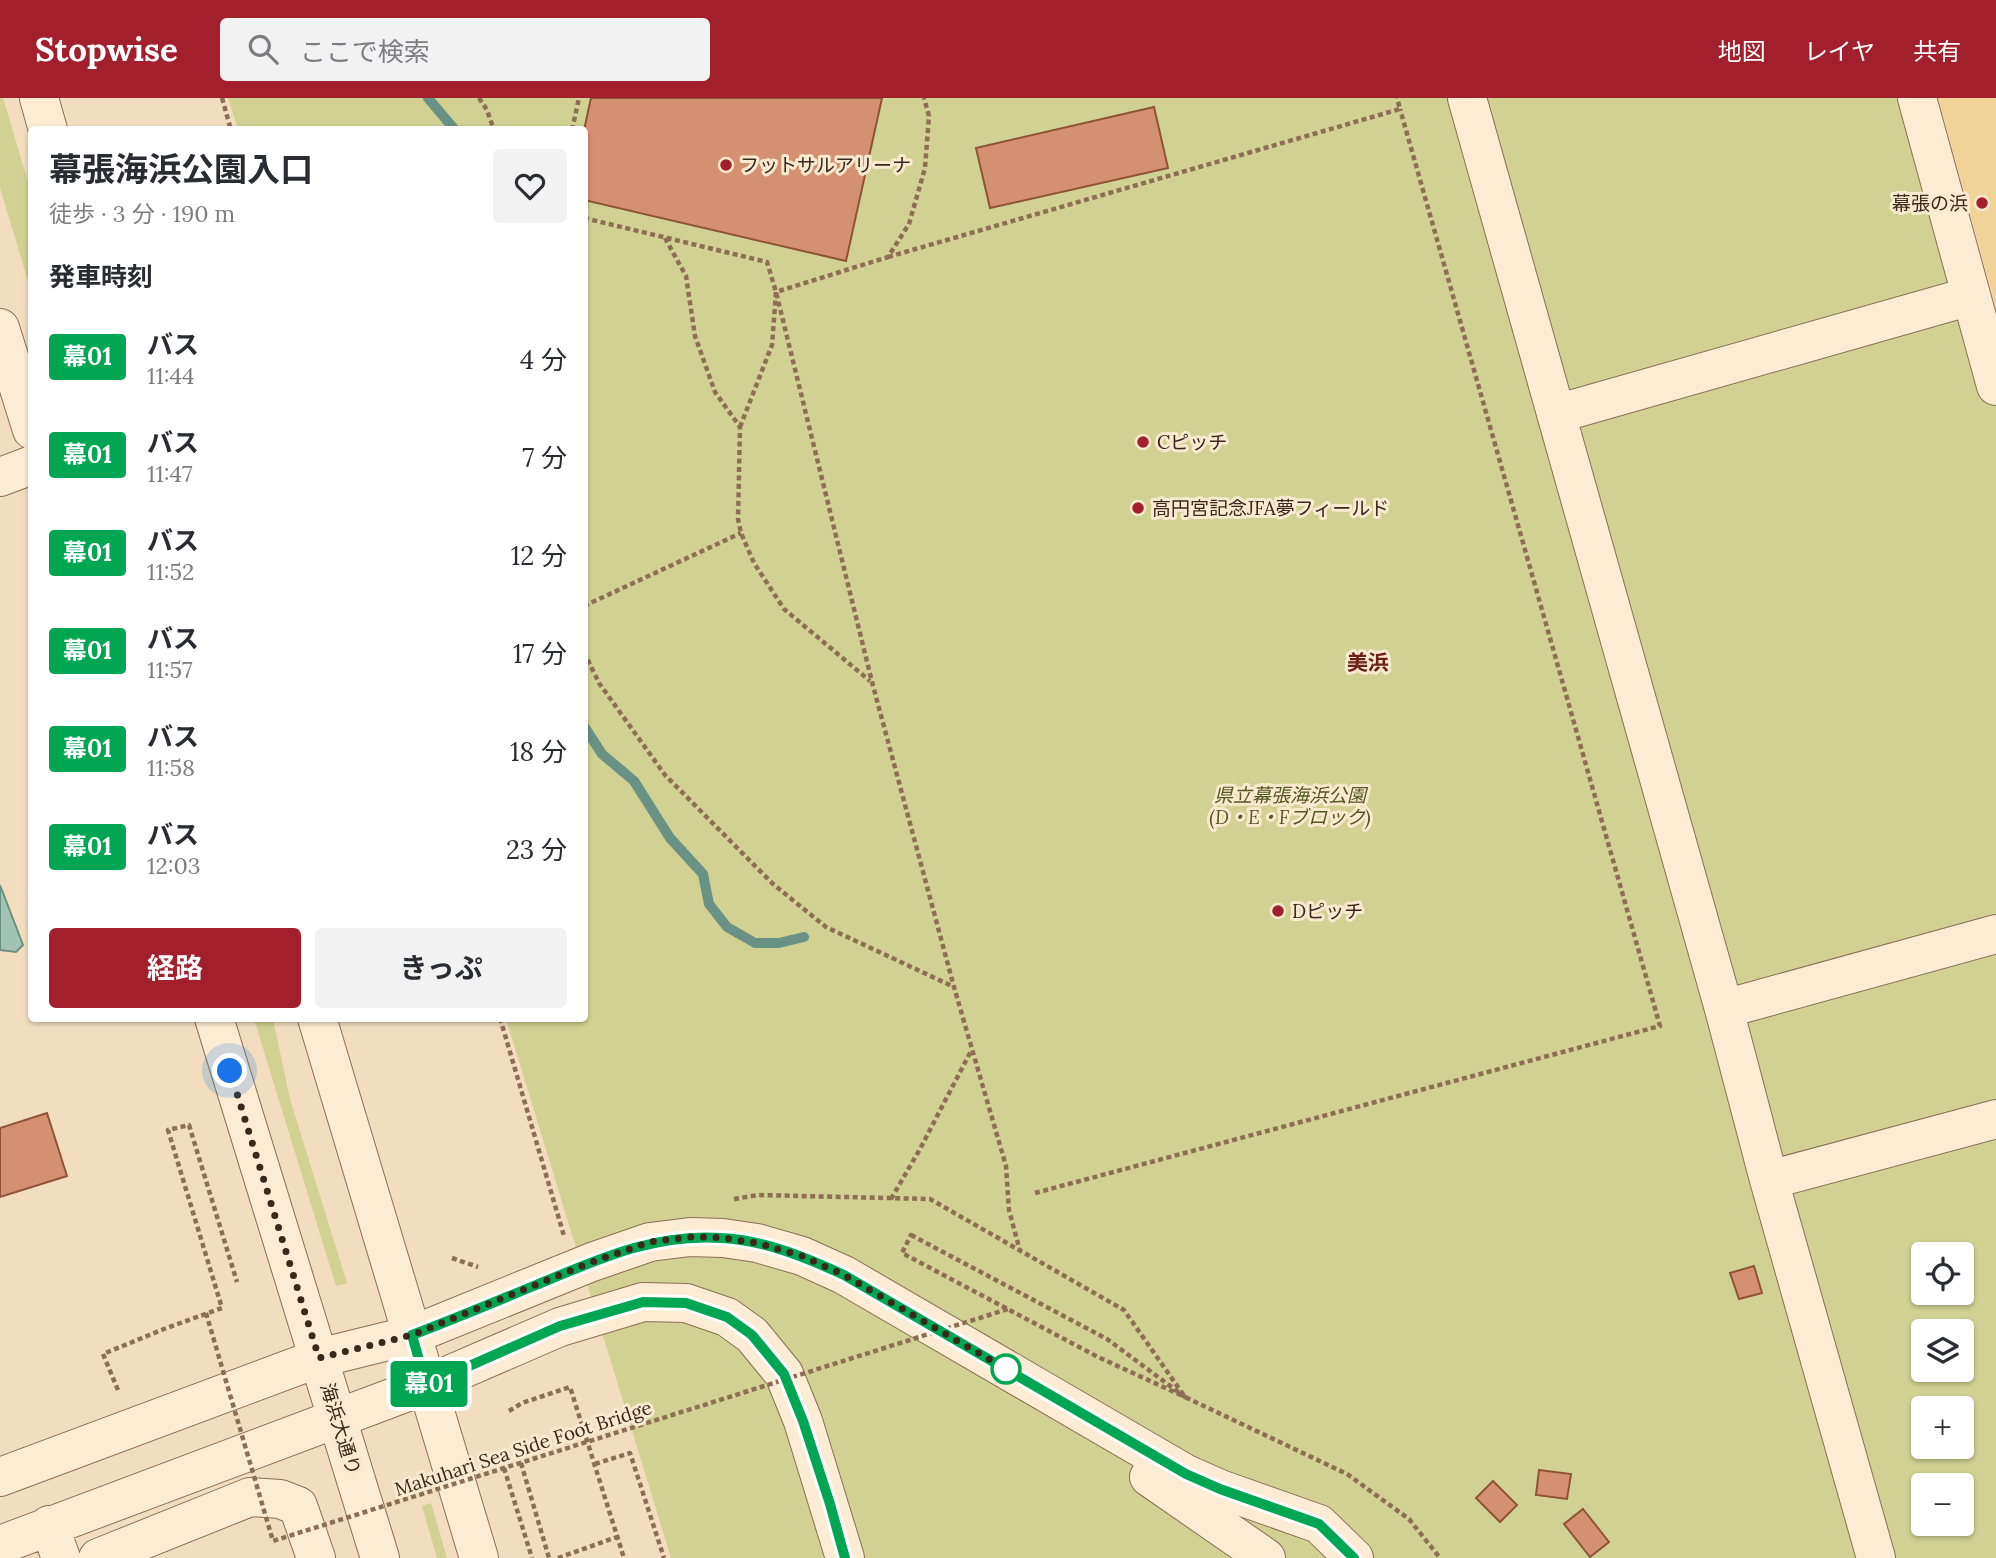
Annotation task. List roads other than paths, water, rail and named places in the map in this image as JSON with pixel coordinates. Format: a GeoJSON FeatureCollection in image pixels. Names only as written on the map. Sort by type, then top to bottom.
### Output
{"type":"FeatureCollection","features":[{"type":"Feature","properties":{"kind":"street"},"geometry":{"type":"LineString","coordinates":[[38,98],[47,126]]}},
{"type":"Feature","properties":{"kind":"street"},"geometry":{"type":"LineString","coordinates":[[1467,98],[1724,1009],[1875,1558]]}},
{"type":"Feature","properties":{"kind":"street"},"geometry":{"type":"LineString","coordinates":[[1917,98],[1996,386]]}},
{"type":"Feature","properties":{"kind":"street"},"geometry":{"type":"LineString","coordinates":[[1556,414],[1971,296]]}},
{"type":"Feature","properties":{"kind":"street"},"geometry":{"type":"LineString","coordinates":[[0,328],[28,417]]}},
{"type":"Feature","properties":{"kind":"street"},"geometry":{"type":"LineString","coordinates":[[0,477],[28,466]]}},
{"type":"Feature","properties":{"kind":"street"},"geometry":{"type":"LineString","coordinates":[[1724,1009],[1996,934]]}},
{"type":"Feature","properties":{"kind":"street","name":"海浜大通り"},"geometry":{"type":"LineString","coordinates":[[215,1022],[380,1558]]}},
{"type":"Feature","properties":{"kind":"street"},"geometry":{"type":"LineString","coordinates":[[318,1022],[479,1558]]}},
{"type":"Feature","properties":{"kind":"street"},"geometry":{"type":"LineString","coordinates":[[1769,1180],[1996,1119]]}},
{"type":"Feature","properties":{"kind":"street"},"geometry":{"type":"LineString","coordinates":[[0,1477],[319,1358],[412,1335],[592,1262],[650,1242],[690,1237],[723,1238],[757,1243],[802,1256],[844,1275],[1186,1474],[1319,1524],[1354,1558]]}},
{"type":"Feature","properties":{"kind":"street"},"geometry":{"type":"LineString","coordinates":[[0,1545],[55,1542],[337,1418],[426,1385],[560,1326],[643,1302],[686,1303],[727,1317],[752,1335],[784,1374],[803,1421],[845,1558]]}},
{"type":"Feature","properties":{"kind":"street"},"geometry":{"type":"LineString","coordinates":[[1002,1367],[1033,1399],[1266,1558]]}},
{"type":"Feature","properties":{"kind":"street"},"geometry":{"type":"LineString","coordinates":[[98,1558],[250,1497],[280,1499],[298,1506],[316,1558]]}},
{"type":"Feature","properties":{"kind":"street"},"geometry":{"type":"LineString","coordinates":[[1198,1510],[1214,1536],[1216,1558]]}},
{"type":"Feature","properties":{"kind":"waterway"},"geometry":{"type":"LineString","coordinates":[[428,98],[452,126]]}},
{"type":"Feature","properties":{"kind":"waterway"},"geometry":{"type":"LineString","coordinates":[[588,732],[602,754],[634,781],[670,838],[703,874],[709,904],[727,927],[755,943],[779,943],[804,937]]}},
{"type":"Feature","properties":{"kind":"place","name":"フットサルアリーナ"},"geometry":{"type":"Point","coordinates":[726,165]}},
{"type":"Feature","properties":{"kind":"place","name":"幕張の浜"},"geometry":{"type":"Point","coordinates":[1982,203]}},
{"type":"Feature","properties":{"kind":"place","name":"Cピッチ"},"geometry":{"type":"Point","coordinates":[1143,442]}},
{"type":"Feature","properties":{"kind":"place","name":"高円宮記念JFA夢フィールド"},"geometry":{"type":"Point","coordinates":[1138,508]}},
{"type":"Feature","properties":{"kind":"place","name":"Dピッチ"},"geometry":{"type":"Point","coordinates":[1278,911]}},
{"type":"Feature","properties":{"kind":"district","name":"美浜"},"geometry":{"type":"Point","coordinates":[1368,663]}},
{"type":"Feature","properties":{"kind":"park label","name":"県立幕張海浜公園 (D・E・Fブロック)"},"geometry":{"type":"Point","coordinates":[1290,806]}}]}
